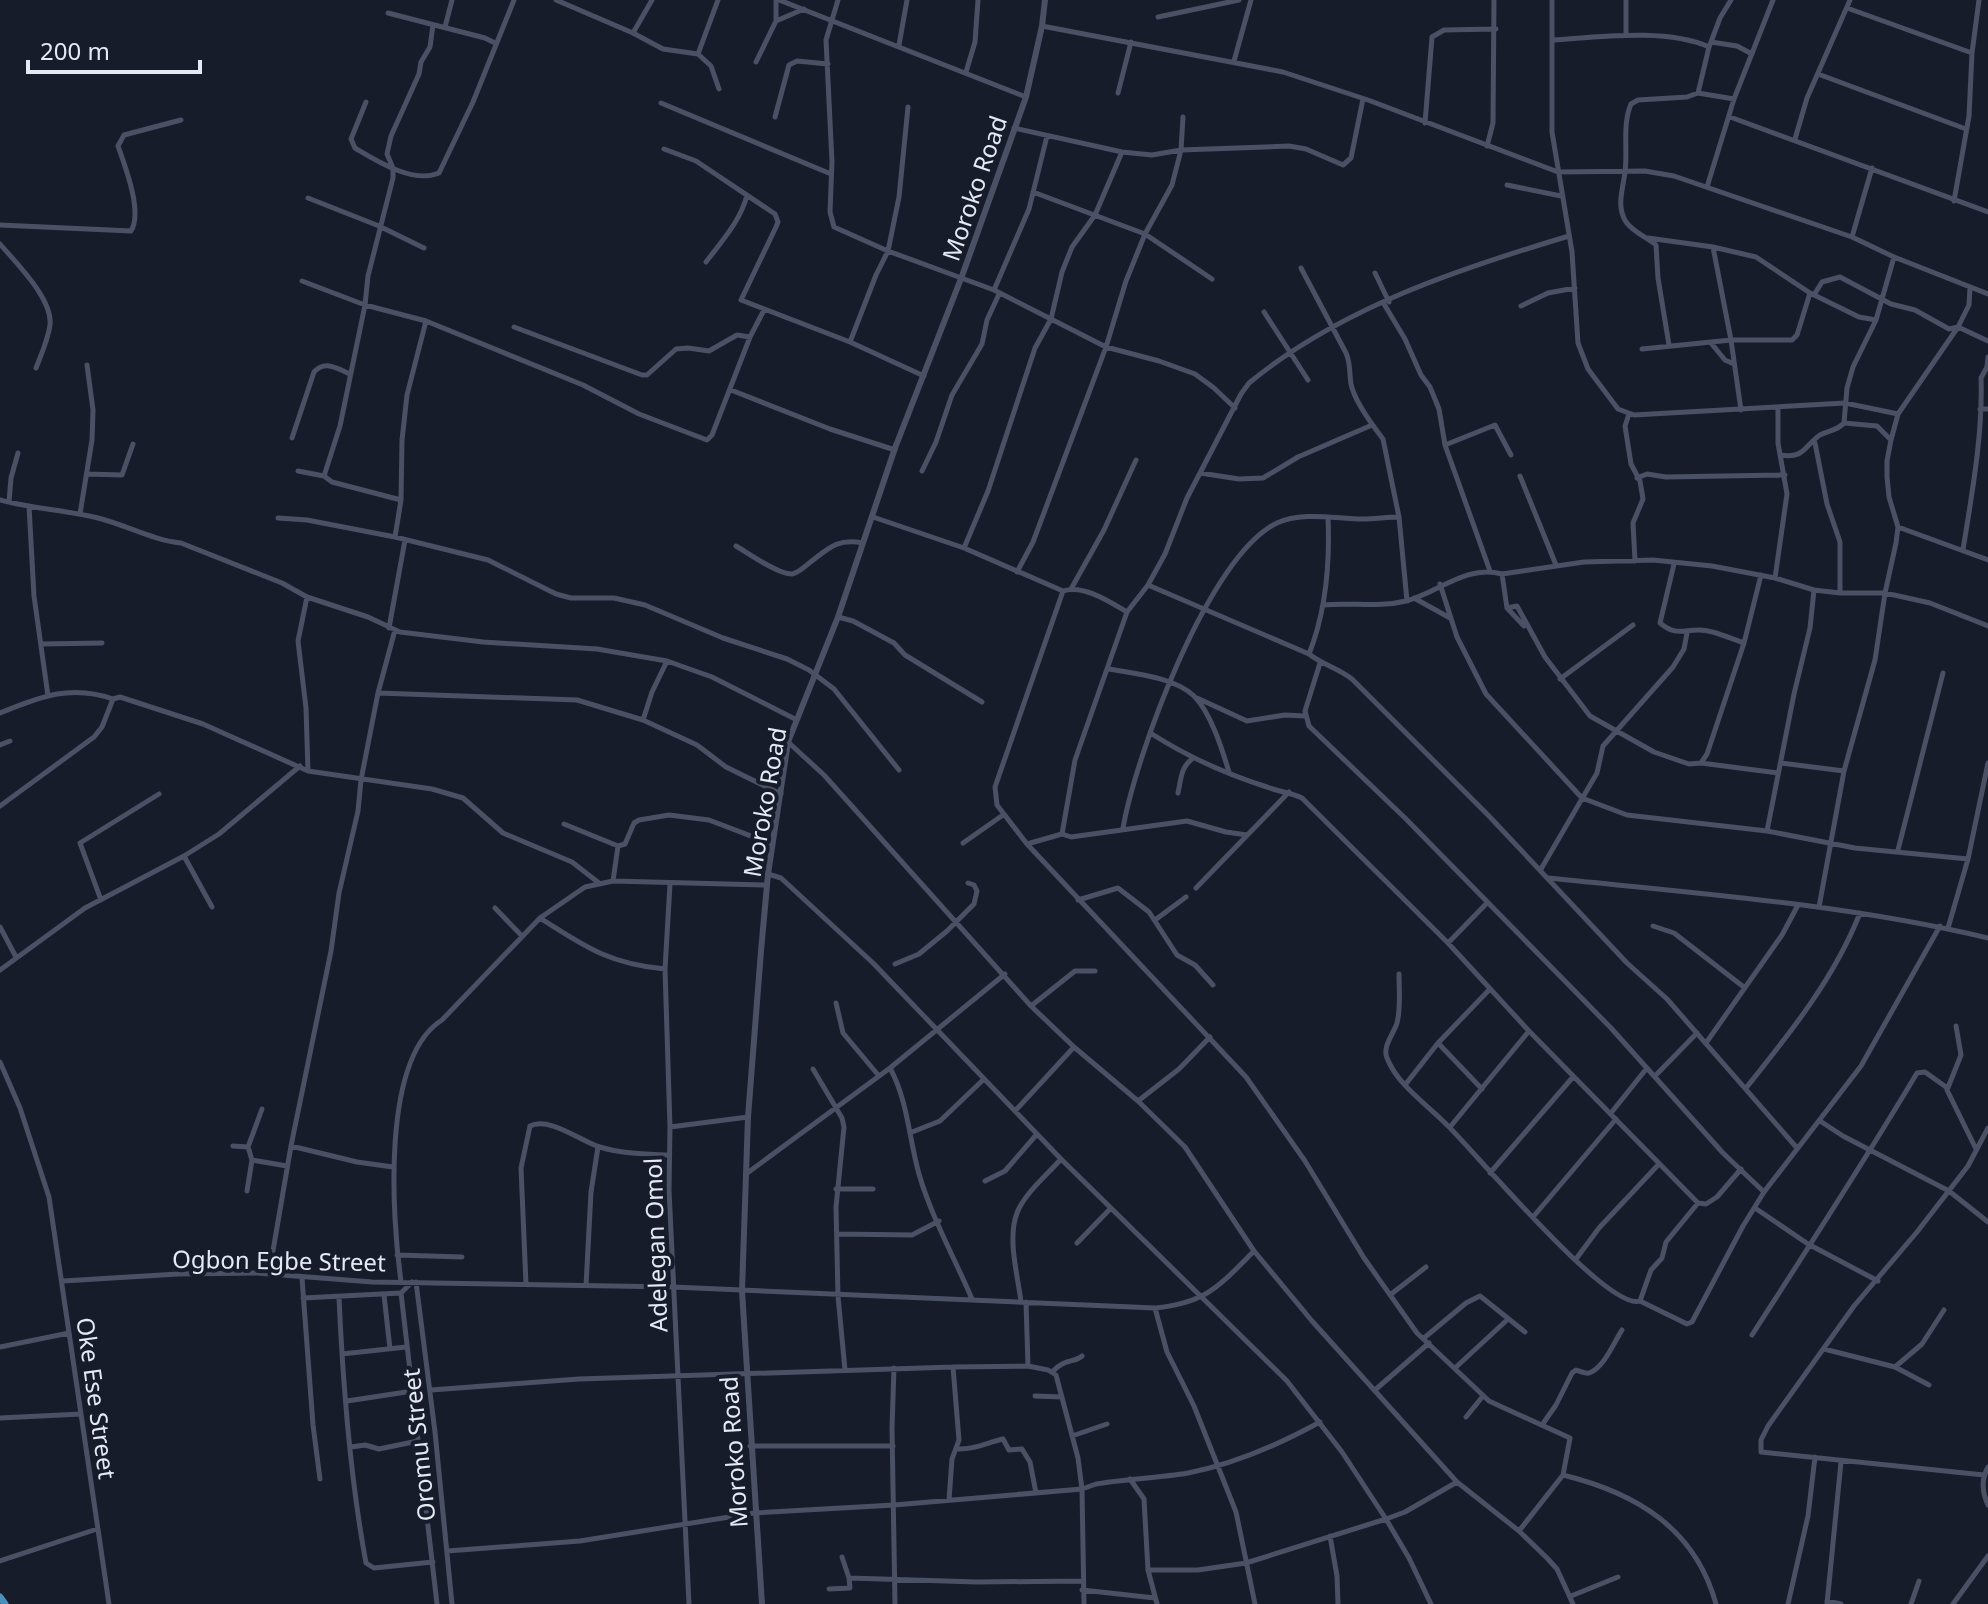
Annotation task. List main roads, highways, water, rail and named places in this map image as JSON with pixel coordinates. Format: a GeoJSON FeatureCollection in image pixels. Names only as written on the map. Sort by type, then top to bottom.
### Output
{"type":"FeatureCollection","features":[{"type":"Feature","properties":{"kind":"main road"},"geometry":{"type":"LineString","coordinates":[[0,1597],[5,1604]]}}]}
